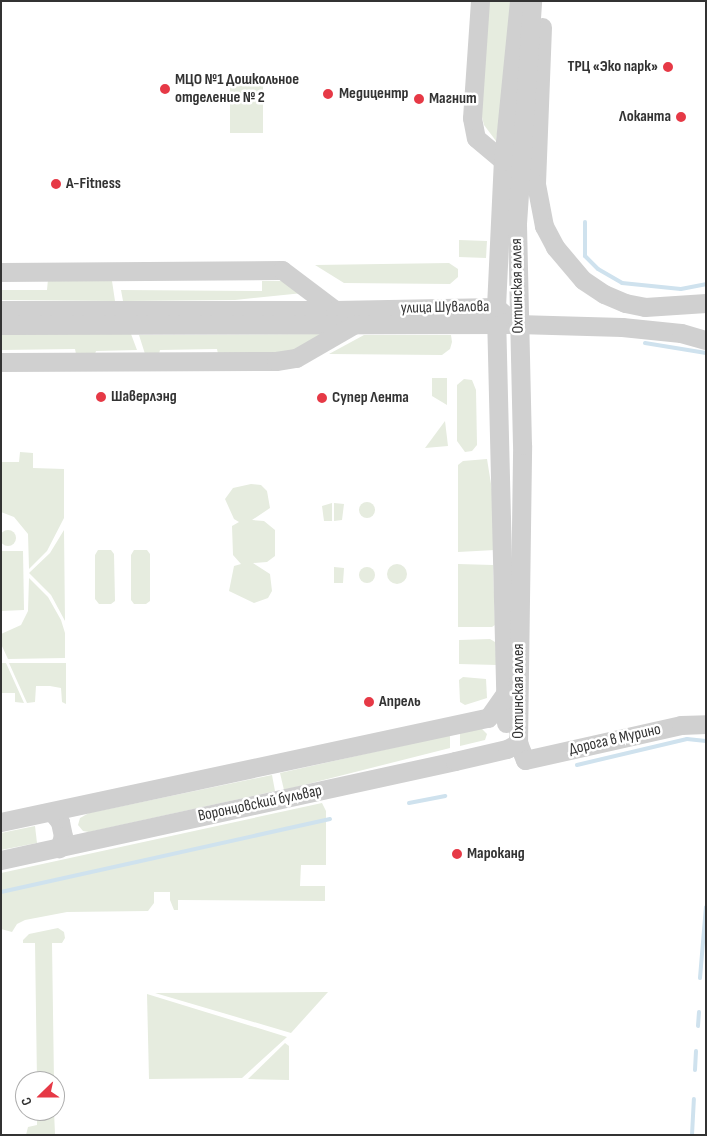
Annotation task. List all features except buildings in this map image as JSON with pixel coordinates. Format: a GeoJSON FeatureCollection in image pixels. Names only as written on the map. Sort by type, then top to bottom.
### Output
{"type":"FeatureCollection","features":[{"type":"Feature","properties":{"kind":"street"},"geometry":{"type":"LineString","coordinates":[[480,1],[472,118],[476,138],[503,161]]}},
{"type":"Feature","properties":{"kind":"street","name":"Охтинская аллея"},"geometry":{"type":"LineString","coordinates":[[511,751],[505,694],[496,316],[503,161],[519,1]]}},
{"type":"Feature","properties":{"kind":"street","name":"Охтинская аллея"},"geometry":{"type":"LineString","coordinates":[[511,751],[522,445],[521,363],[517,324],[519,166],[532,1]]}},
{"type":"Feature","properties":{"kind":"street"},"geometry":{"type":"LineString","coordinates":[[543,1],[536,184],[544,226],[555,247],[583,280],[604,294],[625,303],[645,307],[706,303]]}},
{"type":"Feature","properties":{"kind":"street"},"geometry":{"type":"LineString","coordinates":[[1,272],[282,270],[335,310]]}},
{"type":"Feature","properties":{"kind":"street","name":"улица Шувалова"},"geometry":{"type":"LineString","coordinates":[[1,310],[335,310],[496,316],[517,324],[622,327],[681,333],[706,340]]}},
{"type":"Feature","properties":{"kind":"street","name":"улица Шувалова"},"geometry":{"type":"LineString","coordinates":[[1,325],[355,324],[496,316]]}},
{"type":"Feature","properties":{"kind":"street"},"geometry":{"type":"LineString","coordinates":[[1,362],[276,361],[296,358],[355,324]]}},
{"type":"Feature","properties":{"kind":"street"},"geometry":{"type":"LineString","coordinates":[[1,822],[488,718],[505,694]]}},
{"type":"Feature","properties":{"kind":"street"},"geometry":{"type":"LineString","coordinates":[[488,718],[502,729],[501,745],[511,751]]}},
{"type":"Feature","properties":{"kind":"street","name":"Дорога в Мурино"},"geometry":{"type":"LineString","coordinates":[[511,751],[681,725],[706,724]]}},
{"type":"Feature","properties":{"kind":"street","name":"Воронцовский бульвар"},"geometry":{"type":"LineString","coordinates":[[1,860],[511,751]]}},
{"type":"Feature","properties":{"kind":"street"},"geometry":{"type":"LineString","coordinates":[[74,807],[75,833],[83,842]]}},
{"type":"Feature","properties":{"kind":"street"},"geometry":{"type":"LineString","coordinates":[[52,812],[60,822],[63,836],[59,848]]}},
{"type":"Feature","properties":{"kind":"shaded area"},"geometry":{"type":"Polygon","coordinates":[[[489,1],[515,1],[496,141],[484,125],[479,105],[489,1]]]}},
{"type":"Feature","properties":{"kind":"shaded area"},"geometry":{"type":"Polygon","coordinates":[[[230,79],[263,79],[263,133],[230,133],[230,79]]]}},
{"type":"Feature","properties":{"kind":"shaded area"},"geometry":{"type":"Polygon","coordinates":[[[459,240],[487,241],[486,258],[459,257],[459,240]]]}},
{"type":"Feature","properties":{"kind":"shaded area"},"geometry":{"type":"Polygon","coordinates":[[[449,263],[458,269],[458,277],[450,284],[344,283],[315,265],[449,263]]]}},
{"type":"Feature","properties":{"kind":"shaded area"},"geometry":{"type":"Polygon","coordinates":[[[48,279],[112,281],[115,301],[1,300],[1,290],[47,290],[48,279]]]}},
{"type":"Feature","properties":{"kind":"shaded area"},"geometry":{"type":"Polygon","coordinates":[[[262,281],[284,281],[303,293],[235,300],[123,301],[121,290],[262,291],[262,281]]]}},
{"type":"Feature","properties":{"kind":"shaded area"},"geometry":{"type":"Polygon","coordinates":[[[1,333],[131,334],[137,350],[96,351],[95,354],[76,354],[75,349],[1,350],[1,333]]]}},
{"type":"Feature","properties":{"kind":"shaded area"},"geometry":{"type":"Polygon","coordinates":[[[327,334],[292,353],[218,354],[217,349],[160,350],[159,354],[145,354],[139,335],[327,334]]]}},
{"type":"Feature","properties":{"kind":"shaded area"},"geometry":{"type":"Polygon","coordinates":[[[364,335],[451,335],[452,342],[450,349],[442,355],[329,354],[364,335]]]}},
{"type":"Feature","properties":{"kind":"shaded area"},"geometry":{"type":"Polygon","coordinates":[[[432,378],[447,378],[447,405],[432,396],[432,378]]]}},
{"type":"Feature","properties":{"kind":"shaded area"},"geometry":{"type":"Polygon","coordinates":[[[464,379],[472,380],[476,390],[477,445],[472,451],[465,452],[457,441],[457,385],[464,379]]]}},
{"type":"Feature","properties":{"kind":"shaded area"},"geometry":{"type":"Polygon","coordinates":[[[445,421],[448,446],[425,448],[445,421]]]}},
{"type":"Feature","properties":{"kind":"shaded area"},"geometry":{"type":"Polygon","coordinates":[[[20,452],[33,453],[33,468],[64,469],[64,518],[47,551],[29,569],[28,534],[14,517],[1,512],[1,462],[19,462],[20,452]]]}},
{"type":"Feature","properties":{"kind":"shaded area"},"geometry":{"type":"Polygon","coordinates":[[[487,459],[496,515],[495,550],[458,552],[458,465],[463,461],[487,459]]]}},
{"type":"Feature","properties":{"kind":"shaded area"},"geometry":{"type":"Polygon","coordinates":[[[251,484],[261,485],[267,491],[270,508],[252,520],[264,521],[275,530],[275,556],[267,562],[253,563],[270,574],[272,591],[268,598],[254,603],[229,591],[234,566],[241,564],[233,555],[232,526],[239,522],[234,519],[225,499],[233,488],[251,484]]]}},
{"type":"Feature","properties":{"kind":"shaded area"},"geometry":{"type":"Polygon","coordinates":[[[367,502],[373,504],[375,510],[373,516],[367,518],[361,516],[359,510],[361,504],[367,502]]]}},
{"type":"Feature","properties":{"kind":"shaded area"},"geometry":{"type":"Polygon","coordinates":[[[332,503],[332,521],[324,521],[322,506],[332,503]]]}},
{"type":"Feature","properties":{"kind":"shaded area"},"geometry":{"type":"Polygon","coordinates":[[[334,503],[344,504],[342,520],[334,521],[334,503]]]}},
{"type":"Feature","properties":{"kind":"shaded area"},"geometry":{"type":"Polygon","coordinates":[[[5,530],[11,530],[16,535],[14,544],[5,546],[0,541],[0,535],[5,530]]]}},
{"type":"Feature","properties":{"kind":"shaded area"},"geometry":{"type":"Polygon","coordinates":[[[64,530],[65,621],[51,595],[29,573],[50,553],[64,530]]]}},
{"type":"Feature","properties":{"kind":"shaded area"},"geometry":{"type":"Polygon","coordinates":[[[98,550],[111,550],[114,554],[115,601],[111,604],[99,604],[95,599],[95,555],[98,550]]]}},
{"type":"Feature","properties":{"kind":"shaded area"},"geometry":{"type":"Polygon","coordinates":[[[134,550],[147,550],[150,554],[150,601],[146,604],[134,604],[131,600],[131,555],[134,550]]]}},
{"type":"Feature","properties":{"kind":"shaded area"},"geometry":{"type":"Polygon","coordinates":[[[1,551],[23,551],[24,610],[1,611],[1,551]]]}},
{"type":"Feature","properties":{"kind":"shaded area"},"geometry":{"type":"Polygon","coordinates":[[[397,564],[404,567],[407,574],[404,581],[397,584],[390,581],[387,574],[390,567],[397,564]]]}},
{"type":"Feature","properties":{"kind":"shaded area"},"geometry":{"type":"Polygon","coordinates":[[[458,564],[493,565],[495,625],[492,627],[458,627],[458,564]]]}},
{"type":"Feature","properties":{"kind":"shaded area"},"geometry":{"type":"Polygon","coordinates":[[[334,567],[344,568],[343,583],[334,583],[334,567]]]}},
{"type":"Feature","properties":{"kind":"shaded area"},"geometry":{"type":"Polygon","coordinates":[[[367,567],[373,569],[375,575],[373,581],[367,583],[361,581],[359,575],[361,569],[367,567]]]}},
{"type":"Feature","properties":{"kind":"shaded area"},"geometry":{"type":"Polygon","coordinates":[[[29,578],[48,597],[61,620],[65,633],[65,658],[8,659],[1,644],[1,634],[21,625],[28,611],[29,578]]]}},
{"type":"Feature","properties":{"kind":"shaded area"},"geometry":{"type":"Polygon","coordinates":[[[490,639],[495,642],[497,665],[459,664],[459,640],[490,639]]]}},
{"type":"Feature","properties":{"kind":"shaded area"},"geometry":{"type":"Polygon","coordinates":[[[1,663],[6,663],[24,703],[15,702],[15,693],[1,693],[1,663]]]}},
{"type":"Feature","properties":{"kind":"shaded area"},"geometry":{"type":"Polygon","coordinates":[[[9,663],[66,663],[66,704],[62,702],[61,688],[50,686],[36,686],[35,702],[27,703],[9,663]]]}},
{"type":"Feature","properties":{"kind":"shaded area"},"geometry":{"type":"Polygon","coordinates":[[[463,677],[486,679],[487,698],[465,705],[460,702],[459,680],[463,677]]]}},
{"type":"Feature","properties":{"kind":"shaded area"},"geometry":{"type":"Polygon","coordinates":[[[481,728],[487,734],[485,740],[460,746],[460,733],[481,728]]]}},
{"type":"Feature","properties":{"kind":"shaded area"},"geometry":{"type":"Polygon","coordinates":[[[450,735],[450,748],[284,790],[280,773],[450,735]]]}},
{"type":"Feature","properties":{"kind":"shaded area"},"geometry":{"type":"Polygon","coordinates":[[[272,775],[275,791],[89,832],[83,831],[78,825],[80,818],[89,813],[272,775]]]}},
{"type":"Feature","properties":{"kind":"shaded area"},"geometry":{"type":"Polygon","coordinates":[[[322,803],[326,811],[326,865],[301,865],[300,886],[325,886],[325,901],[178,900],[178,910],[174,910],[170,900],[170,892],[154,892],[154,903],[148,911],[67,912],[25,920],[17,924],[12,932],[1,929],[1,873],[322,803]]]}},
{"type":"Feature","properties":{"kind":"shaded area"},"geometry":{"type":"Polygon","coordinates":[[[35,826],[37,843],[1,850],[1,833],[35,826]]]}},
{"type":"Feature","properties":{"kind":"shaded area"},"geometry":{"type":"Polygon","coordinates":[[[58,928],[64,932],[65,938],[62,943],[52,943],[54,1071],[37,1071],[35,943],[23,943],[23,940],[29,934],[58,928]]]}},
{"type":"Feature","properties":{"kind":"shaded area"},"geometry":{"type":"Polygon","coordinates":[[[328,992],[291,1033],[155,993],[328,992]]]}},
{"type":"Feature","properties":{"kind":"shaded area"},"geometry":{"type":"Polygon","coordinates":[[[147,994],[287,1037],[242,1078],[149,1079],[147,994]]]}},
{"type":"Feature","properties":{"kind":"shaded area"},"geometry":{"type":"Polygon","coordinates":[[[285,1043],[289,1046],[289,1080],[248,1079],[285,1043]]]}},
{"type":"Feature","properties":{"kind":"shaded area"},"geometry":{"type":"Polygon","coordinates":[[[37,1121],[54,1121],[55,1134],[64,1135],[26,1135],[28,1127],[37,1125],[37,1121]]]}},
{"type":"Feature","properties":{"kind":"waterway"},"geometry":{"type":"LineString","coordinates":[[585,222],[585,256],[598,269],[622,283],[681,289],[706,284]]}},
{"type":"Feature","properties":{"kind":"waterway"},"geometry":{"type":"LineString","coordinates":[[645,343],[706,353]]}},
{"type":"Feature","properties":{"kind":"waterway"},"geometry":{"type":"LineString","coordinates":[[577,765],[687,739],[706,741]]}},
{"type":"Feature","properties":{"kind":"waterway"},"geometry":{"type":"LineString","coordinates":[[409,803],[445,796]]}},
{"type":"Feature","properties":{"kind":"waterway"},"geometry":{"type":"LineString","coordinates":[[1,892],[330,819]]}},
{"type":"Feature","properties":{"kind":"waterway"},"geometry":{"type":"LineString","coordinates":[[700,978],[706,907]]}},
{"type":"Feature","properties":{"kind":"waterway"},"geometry":{"type":"LineString","coordinates":[[698,1026],[699,1012]]}},
{"type":"Feature","properties":{"kind":"waterway"},"geometry":{"type":"LineString","coordinates":[[695,1070],[696,1051]]}},
{"type":"Feature","properties":{"kind":"waterway"},"geometry":{"type":"LineString","coordinates":[[692,1135],[694,1099]]}},
{"type":"Feature","properties":{"kind":"place","name":"ТРЦ «Эко парк»"},"geometry":{"type":"Point","coordinates":[668,67]}},
{"type":"Feature","properties":{"kind":"place","name":"МЦО №1 Дошкольное отделение № 2"},"geometry":{"type":"Point","coordinates":[165,89]}},
{"type":"Feature","properties":{"kind":"place","name":"Медицентр"},"geometry":{"type":"Point","coordinates":[328,94]}},
{"type":"Feature","properties":{"kind":"place","name":"Магнит"},"geometry":{"type":"Point","coordinates":[419,99]}},
{"type":"Feature","properties":{"kind":"place","name":"Локанта"},"geometry":{"type":"Point","coordinates":[681,117]}},
{"type":"Feature","properties":{"kind":"place","name":"A-Fitness"},"geometry":{"type":"Point","coordinates":[56,184]}},
{"type":"Feature","properties":{"kind":"place","name":"Шаверлэнд"},"geometry":{"type":"Point","coordinates":[101,397]}},
{"type":"Feature","properties":{"kind":"place","name":"Супер Лента"},"geometry":{"type":"Point","coordinates":[322,398]}},
{"type":"Feature","properties":{"kind":"place","name":"Апрель"},"geometry":{"type":"Point","coordinates":[369,702]}},
{"type":"Feature","properties":{"kind":"place","name":"Мароканд"},"geometry":{"type":"Point","coordinates":[457,854]}}]}
